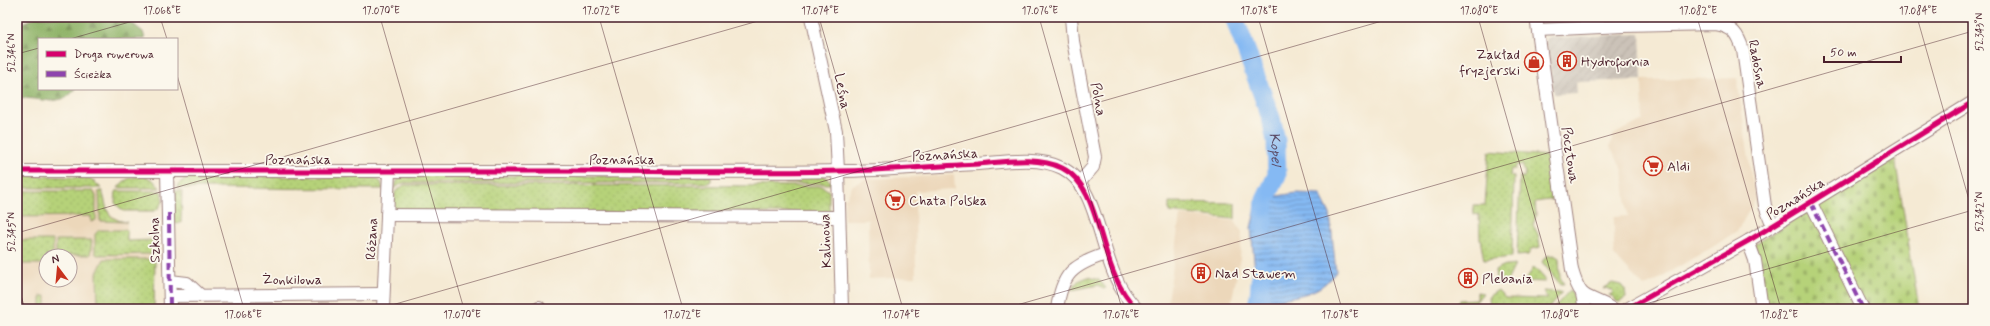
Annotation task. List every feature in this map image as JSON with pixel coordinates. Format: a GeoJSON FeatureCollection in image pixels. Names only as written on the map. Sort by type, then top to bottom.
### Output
{"type":"FeatureCollection","features":[{"type":"Feature","properties":{"kind":"street","name":"Leśna"},"geometry":{"type":"LineString","coordinates":[[812,17],[836,130],[838,172]]}},
{"type":"Feature","properties":{"kind":"street","name":"Polna"},"geometry":{"type":"LineString","coordinates":[[1071,17],[1073,41],[1095,157],[1093,167],[1080,182]]}},
{"type":"Feature","properties":{"kind":"street","name":"Pocztowa"},"geometry":{"type":"LineString","coordinates":[[1536,17],[1572,270],[1576,284],[1582,294],[1585,309]]}},
{"type":"Feature","properties":{"kind":"street","name":"Radosna"},"geometry":{"type":"LineString","coordinates":[[1538,30],[1611,26],[1716,24],[1734,30],[1739,38],[1743,50],[1766,206],[1773,226]]}},
{"type":"Feature","properties":{"kind":"street","name":"Poznańska"},"geometry":{"type":"LineString","coordinates":[[1627,309],[1748,241],[1973,102]]}},
{"type":"Feature","properties":{"kind":"street","name":"Poznańska"},"geometry":{"type":"LineString","coordinates":[[17,171],[838,172],[1036,162],[1050,163],[1063,168],[1080,182],[1091,202],[1106,254],[1120,287],[1137,309]]}},
{"type":"Feature","properties":{"kind":"street","name":"Szkolna"},"geometry":{"type":"LineString","coordinates":[[167,171],[170,309]]}},
{"type":"Feature","properties":{"kind":"street","name":"Różana"},"geometry":{"type":"LineString","coordinates":[[383,309],[389,171]]}},
{"type":"Feature","properties":{"kind":"street","name":"Kalinowa"},"geometry":{"type":"LineString","coordinates":[[838,172],[842,309]]}},
{"type":"Feature","properties":{"kind":"street"},"geometry":{"type":"LineString","coordinates":[[1810,203],[1863,309]]}},
{"type":"Feature","properties":{"kind":"street"},"geometry":{"type":"LineString","coordinates":[[387,215],[840,217]]}},
{"type":"Feature","properties":{"kind":"street"},"geometry":{"type":"LineString","coordinates":[[1748,241],[1754,260],[1762,309]]}},
{"type":"Feature","properties":{"kind":"street"},"geometry":{"type":"LineString","coordinates":[[1057,309],[1060,288],[1068,273],[1083,262],[1106,254]]}},
{"type":"Feature","properties":{"kind":"street"},"geometry":{"type":"LineString","coordinates":[[170,281],[187,283],[200,295]]}},
{"type":"Feature","properties":{"kind":"street","name":"Żonkilowa"},"geometry":{"type":"LineString","coordinates":[[170,296],[383,294]]}},
{"type":"Feature","properties":{"kind":"street"},"geometry":{"type":"LineString","coordinates":[[1582,294],[1612,309]]}},
{"type":"Feature","properties":{"kind":"shaded area"},"geometry":{"type":"Polygon","coordinates":[[[1640,34],[1642,80],[1576,82],[1577,93],[1554,94],[1546,38],[1640,34]]]}},
{"type":"Feature","properties":{"kind":"shaded area"},"geometry":{"type":"Polygon","coordinates":[[[1737,78],[1755,200],[1738,230],[1714,246],[1644,287],[1614,255],[1614,217],[1628,216],[1623,170],[1610,147],[1613,135],[1643,120],[1642,80],[1737,78]]]}},
{"type":"Feature","properties":{"kind":"shaded area"},"geometry":{"type":"Polygon","coordinates":[[[954,175],[955,189],[915,191],[916,277],[869,279],[868,220],[844,220],[844,198],[847,197],[853,185],[866,179],[954,175]]]}},
{"type":"Feature","properties":{"kind":"shaded area"},"geometry":{"type":"Polygon","coordinates":[[[17,191],[102,191],[105,206],[109,213],[121,221],[127,222],[127,241],[154,241],[154,309],[17,309],[17,191]]]}},
{"type":"Feature","properties":{"kind":"shaded area"},"geometry":{"type":"Polygon","coordinates":[[[1180,215],[1235,221],[1242,233],[1240,258],[1230,309],[1167,309],[1180,215]]]}},
{"type":"Feature","properties":{"kind":"green space"},"geometry":{"type":"Polygon","coordinates":[[[36,17],[124,17],[143,32],[145,38],[38,38],[38,90],[75,90],[66,98],[52,101],[17,97],[17,26],[36,17]]]}},
{"type":"Feature","properties":{"kind":"green space"},"geometry":{"type":"Polygon","coordinates":[[[1489,151],[1549,156],[1555,199],[1535,202],[1536,215],[1533,225],[1538,234],[1540,247],[1531,249],[1528,255],[1517,256],[1520,176],[1524,178],[1525,171],[1523,170],[1523,165],[1516,165],[1515,169],[1511,169],[1510,176],[1514,177],[1512,257],[1484,260],[1480,239],[1479,215],[1474,214],[1473,205],[1485,205],[1489,151]]]}},
{"type":"Feature","properties":{"kind":"green space"},"geometry":{"type":"Polygon","coordinates":[[[1895,158],[1919,309],[1767,309],[1755,244],[1895,158]]]}},
{"type":"Feature","properties":{"kind":"green space"},"geometry":{"type":"Polygon","coordinates":[[[17,175],[90,178],[101,188],[17,188],[17,175]]]}},
{"type":"Feature","properties":{"kind":"green space"},"geometry":{"type":"Polygon","coordinates":[[[145,176],[153,180],[160,188],[118,188],[130,178],[145,176]]]}},
{"type":"Feature","properties":{"kind":"green space"},"geometry":{"type":"Polygon","coordinates":[[[189,176],[374,177],[381,182],[383,189],[176,188],[189,176]]]}},
{"type":"Feature","properties":{"kind":"green space"},"geometry":{"type":"Polygon","coordinates":[[[405,176],[711,176],[711,181],[709,183],[403,183],[393,189],[398,179],[405,176]]]}},
{"type":"Feature","properties":{"kind":"green space"},"geometry":{"type":"Polygon","coordinates":[[[799,176],[824,176],[834,184],[785,183],[785,181],[799,176]]]}},
{"type":"Feature","properties":{"kind":"green space"},"geometry":{"type":"Polygon","coordinates":[[[404,185],[822,186],[829,191],[829,208],[834,213],[394,213],[395,192],[404,185]]]}},
{"type":"Feature","properties":{"kind":"green space"},"geometry":{"type":"Polygon","coordinates":[[[17,191],[93,191],[96,196],[96,220],[91,222],[91,216],[17,217],[17,191]]]}},
{"type":"Feature","properties":{"kind":"green space"},"geometry":{"type":"Polygon","coordinates":[[[99,191],[102,191],[106,207],[110,215],[114,218],[127,222],[100,221],[99,191]]]}},
{"type":"Feature","properties":{"kind":"green space"},"geometry":{"type":"Polygon","coordinates":[[[116,191],[161,191],[163,202],[158,209],[154,211],[123,211],[115,203],[116,191]]]}},
{"type":"Feature","properties":{"kind":"green space"},"geometry":{"type":"Polygon","coordinates":[[[175,191],[182,191],[181,223],[174,223],[175,191]]]}},
{"type":"Feature","properties":{"kind":"green space"},"geometry":{"type":"Polygon","coordinates":[[[1169,202],[1235,203],[1235,219],[1169,212],[1169,202]]]}},
{"type":"Feature","properties":{"kind":"green space"},"geometry":{"type":"Polygon","coordinates":[[[99,230],[127,230],[127,241],[153,240],[155,251],[153,254],[97,255],[95,253],[95,234],[99,230]]]}},
{"type":"Feature","properties":{"kind":"green space"},"geometry":{"type":"Polygon","coordinates":[[[17,240],[53,240],[53,248],[38,248],[38,264],[17,264],[17,240]]]}},
{"type":"Feature","properties":{"kind":"green space"},"geometry":{"type":"Polygon","coordinates":[[[56,240],[92,240],[90,255],[78,255],[78,248],[56,248],[56,240]]]}},
{"type":"Feature","properties":{"kind":"green space"},"geometry":{"type":"Polygon","coordinates":[[[1554,255],[1559,258],[1560,277],[1564,284],[1560,284],[1542,262],[1546,256],[1554,255]]]}},
{"type":"Feature","properties":{"kind":"green space"},"geometry":{"type":"Polygon","coordinates":[[[104,259],[153,259],[155,261],[154,309],[41,309],[41,296],[46,296],[46,306],[98,306],[97,273],[104,259]]]}},
{"type":"Feature","properties":{"kind":"green space"},"geometry":{"type":"Polygon","coordinates":[[[1515,265],[1506,283],[1498,283],[1496,280],[1495,270],[1500,267],[1515,265]]]}},
{"type":"Feature","properties":{"kind":"green space"},"geometry":{"type":"Polygon","coordinates":[[[1534,267],[1545,279],[1545,282],[1525,281],[1534,267]]]}},
{"type":"Feature","properties":{"kind":"green space"},"geometry":{"type":"Polygon","coordinates":[[[1088,277],[1099,280],[1106,288],[1103,289],[1098,285],[1071,290],[1078,281],[1088,277]]]}},
{"type":"Feature","properties":{"kind":"green space"},"geometry":{"type":"Polygon","coordinates":[[[1612,283],[1621,285],[1625,290],[1626,298],[1619,302],[1616,301],[1614,297],[1609,295],[1613,293],[1612,289],[1603,289],[1612,283]]]}},
{"type":"Feature","properties":{"kind":"green space"},"geometry":{"type":"Polygon","coordinates":[[[1498,290],[1505,298],[1548,299],[1543,291],[1562,292],[1548,309],[1490,309],[1489,296],[1498,290]]]}},
{"type":"Feature","properties":{"kind":"green space"},"geometry":{"type":"Polygon","coordinates":[[[1570,290],[1576,300],[1577,309],[1553,309],[1570,290]]]}},
{"type":"Feature","properties":{"kind":"green space"},"geometry":{"type":"Polygon","coordinates":[[[1477,292],[1483,293],[1470,309],[1451,309],[1460,300],[1477,299],[1477,292]]]}},
{"type":"Feature","properties":{"kind":"water"},"geometry":{"type":"Polygon","coordinates":[[[1296,193],[1320,194],[1330,214],[1336,272],[1329,280],[1315,290],[1269,303],[1259,297],[1257,292],[1251,228],[1257,203],[1277,196],[1296,193]]]}},
{"type":"Feature","properties":{"kind":"waterway","name":"Kopel"},"geometry":{"type":"LineString","coordinates":[[1234,17],[1271,118],[1276,141],[1277,175],[1265,200],[1263,226]]}},
{"type":"Feature","properties":{"kind":"waterway","name":"Kopel"},"geometry":{"type":"LineString","coordinates":[[1256,309],[1259,297],[1261,270]]}},
{"type":"Feature","properties":{"kind":"marked path"},"geometry":{"type":"LineString","coordinates":[[1811,203],[1863,309]]}},
{"type":"Feature","properties":{"kind":"marked path"},"geometry":{"type":"LineString","coordinates":[[169,213],[170,309]]}},
{"type":"Feature","properties":{"kind":"cycle path"},"geometry":{"type":"LineString","coordinates":[[1627,309],[1748,241],[1973,102]]}},
{"type":"Feature","properties":{"kind":"cycle path"},"geometry":{"type":"LineString","coordinates":[[17,171],[803,172],[873,170],[1010,161],[1042,162],[1053,164],[1062,168],[1076,179],[1086,194],[1094,212],[1114,274],[1124,293],[1137,309]]}},
{"type":"Feature","properties":{"kind":"place","name":"Hydrofornia"},"geometry":{"type":"Point","coordinates":[1567,61]}},
{"type":"Feature","properties":{"kind":"place","name":"Zakład fryzjerski"},"geometry":{"type":"Point","coordinates":[1534,62]}},
{"type":"Feature","properties":{"kind":"place","name":"Aldi"},"geometry":{"type":"Point","coordinates":[1653,166]}},
{"type":"Feature","properties":{"kind":"place","name":"Chata Polska"},"geometry":{"type":"Point","coordinates":[895,200]}},
{"type":"Feature","properties":{"kind":"place","name":"Nad Stawem"},"geometry":{"type":"Point","coordinates":[1201,273]}},
{"type":"Feature","properties":{"kind":"place","name":"Plebania"},"geometry":{"type":"Point","coordinates":[1468,278]}}]}
